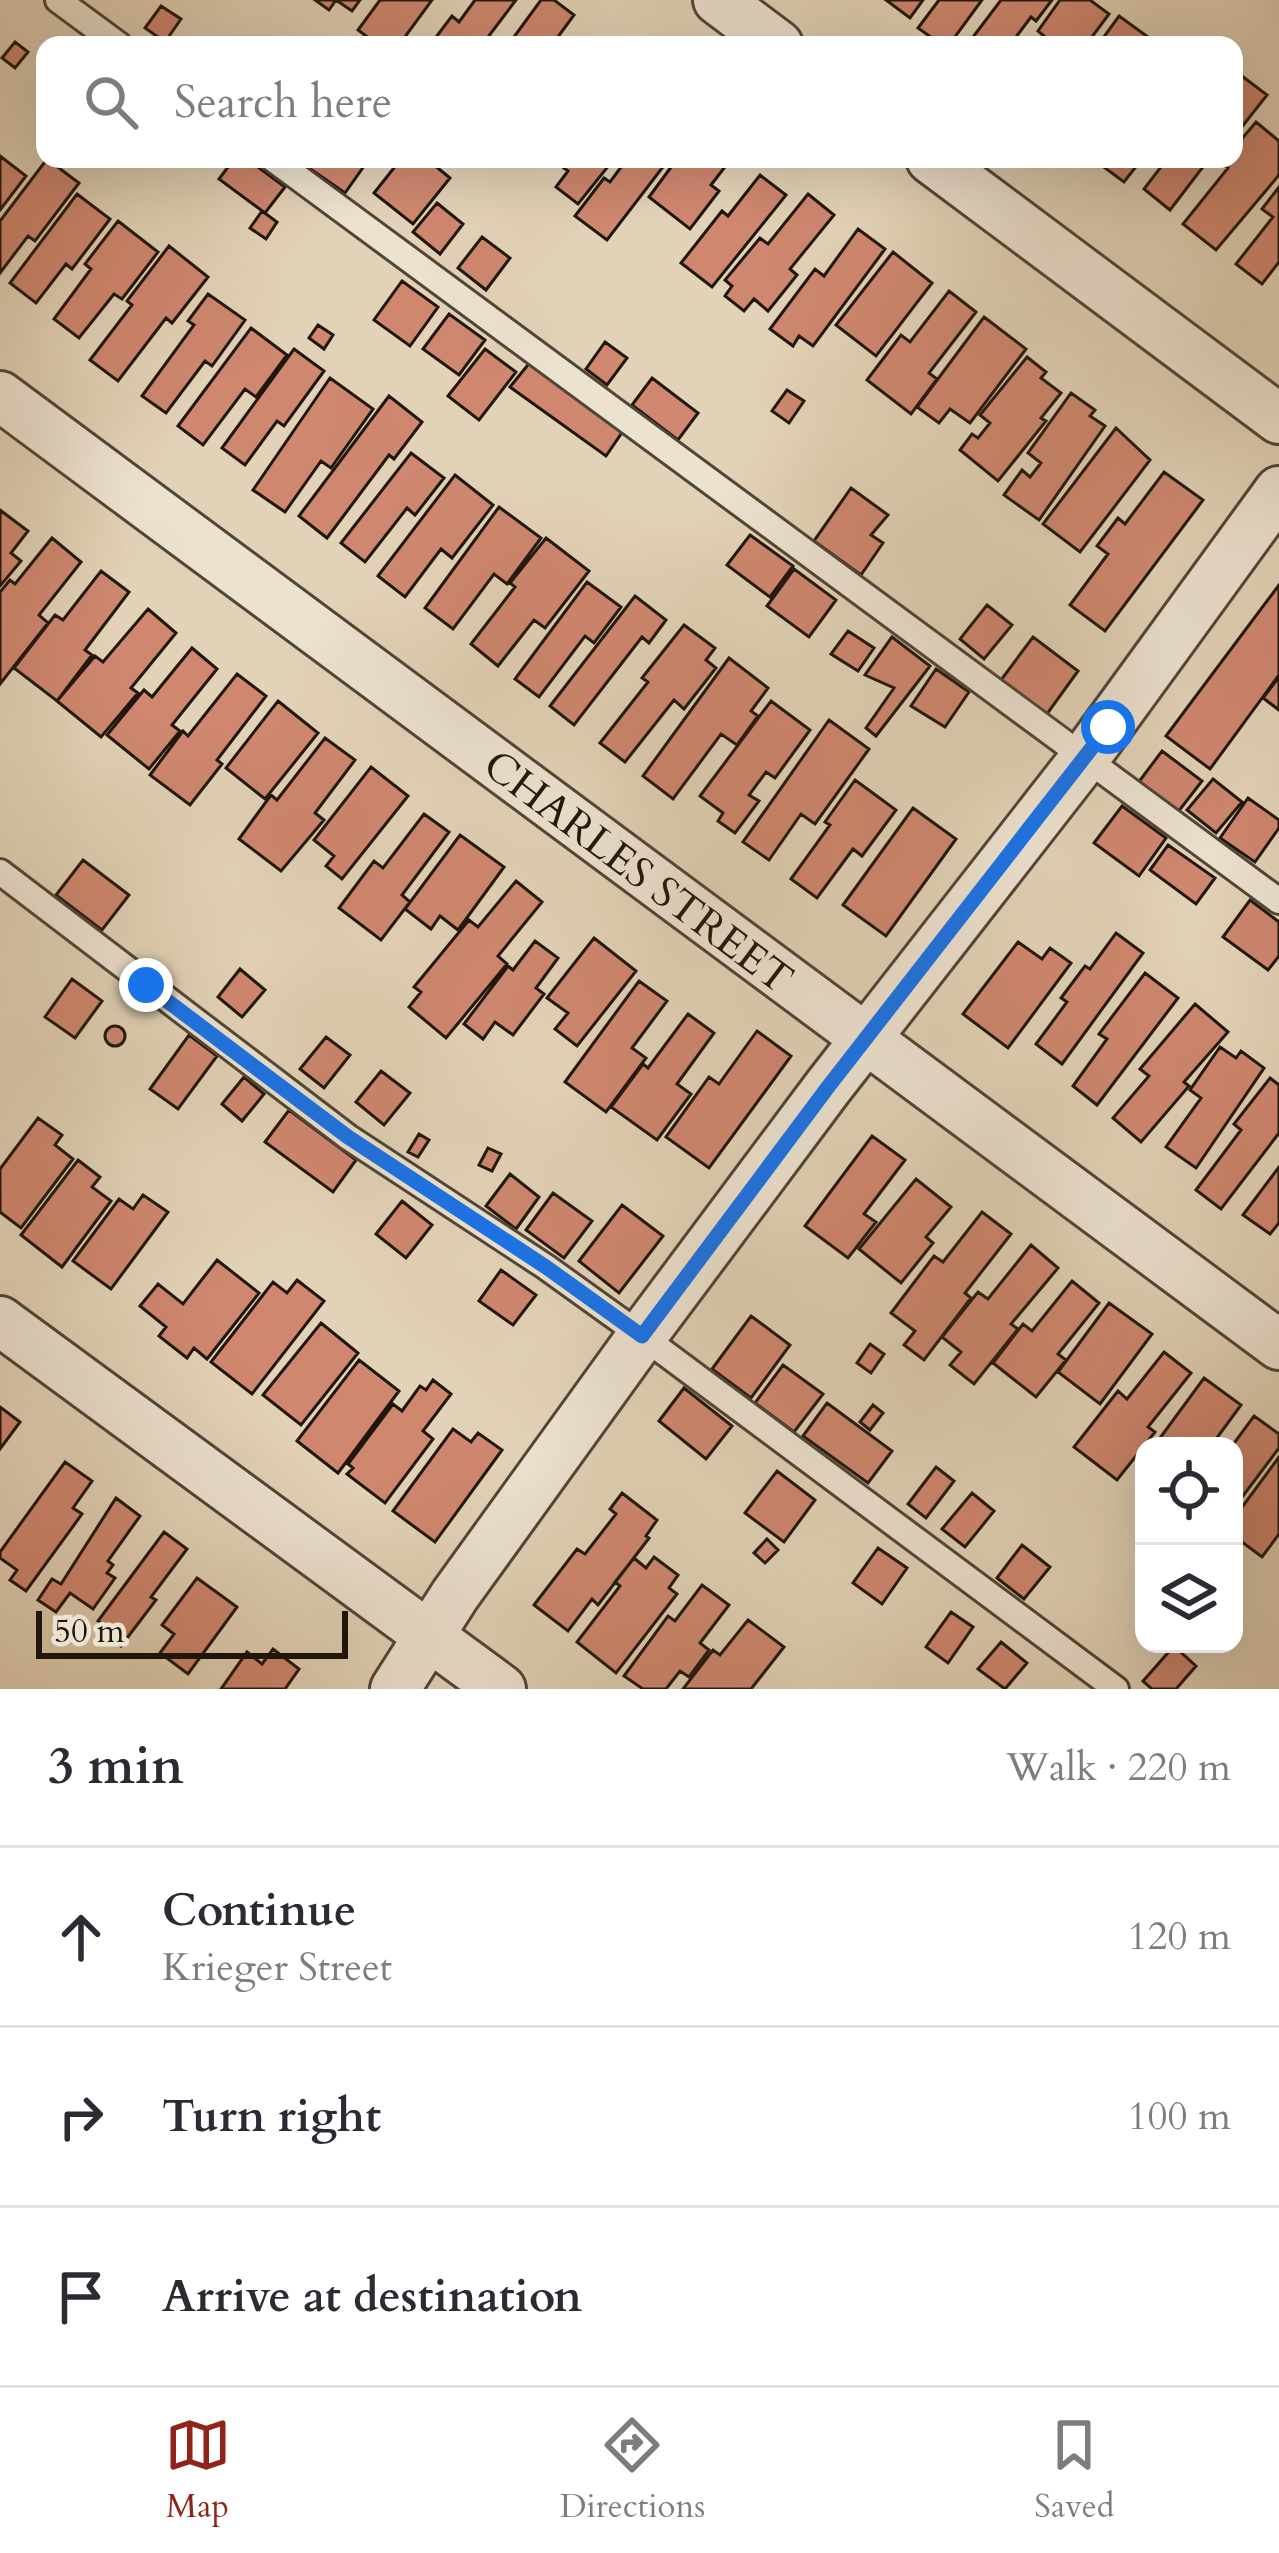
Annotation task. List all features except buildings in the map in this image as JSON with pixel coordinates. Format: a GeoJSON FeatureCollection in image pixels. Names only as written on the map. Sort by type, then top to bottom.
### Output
{"type":"FeatureCollection","features":[{"type":"Feature","properties":{"kind":"street"},"geometry":{"type":"LineString","coordinates":[[718,0],[766,36]]}},
{"type":"Feature","properties":{"kind":"street"},"geometry":{"type":"LineString","coordinates":[[943,168],[1279,419]]}},
{"type":"Feature","properties":{"kind":"street","name":"CHARLES STREET"},"geometry":{"type":"LineString","coordinates":[[0,396],[1279,1345]]}},
{"type":"Feature","properties":{"kind":"street"},"geometry":{"type":"LineString","coordinates":[[395,1689],[454,1595],[642,1336],[1084,759],[1279,491]]}},
{"type":"Feature","properties":{"kind":"street"},"geometry":{"type":"LineString","coordinates":[[0,1321],[501,1689]]}},
{"type":"Feature","properties":{"kind":"lane"},"geometry":{"type":"LineString","coordinates":[[58,0],[107,36]]}},
{"type":"Feature","properties":{"kind":"lane"},"geometry":{"type":"LineString","coordinates":[[286,168],[1279,901]]}},
{"type":"Feature","properties":{"kind":"lane"},"geometry":{"type":"LineString","coordinates":[[0,872],[348,1137],[642,1336],[1115,1689]]}},
{"type":"Feature","properties":{"kind":"route"},"geometry":{"type":"LineString","coordinates":[[146,985],[348,1137],[642,1336],[1108,727]]}}]}
